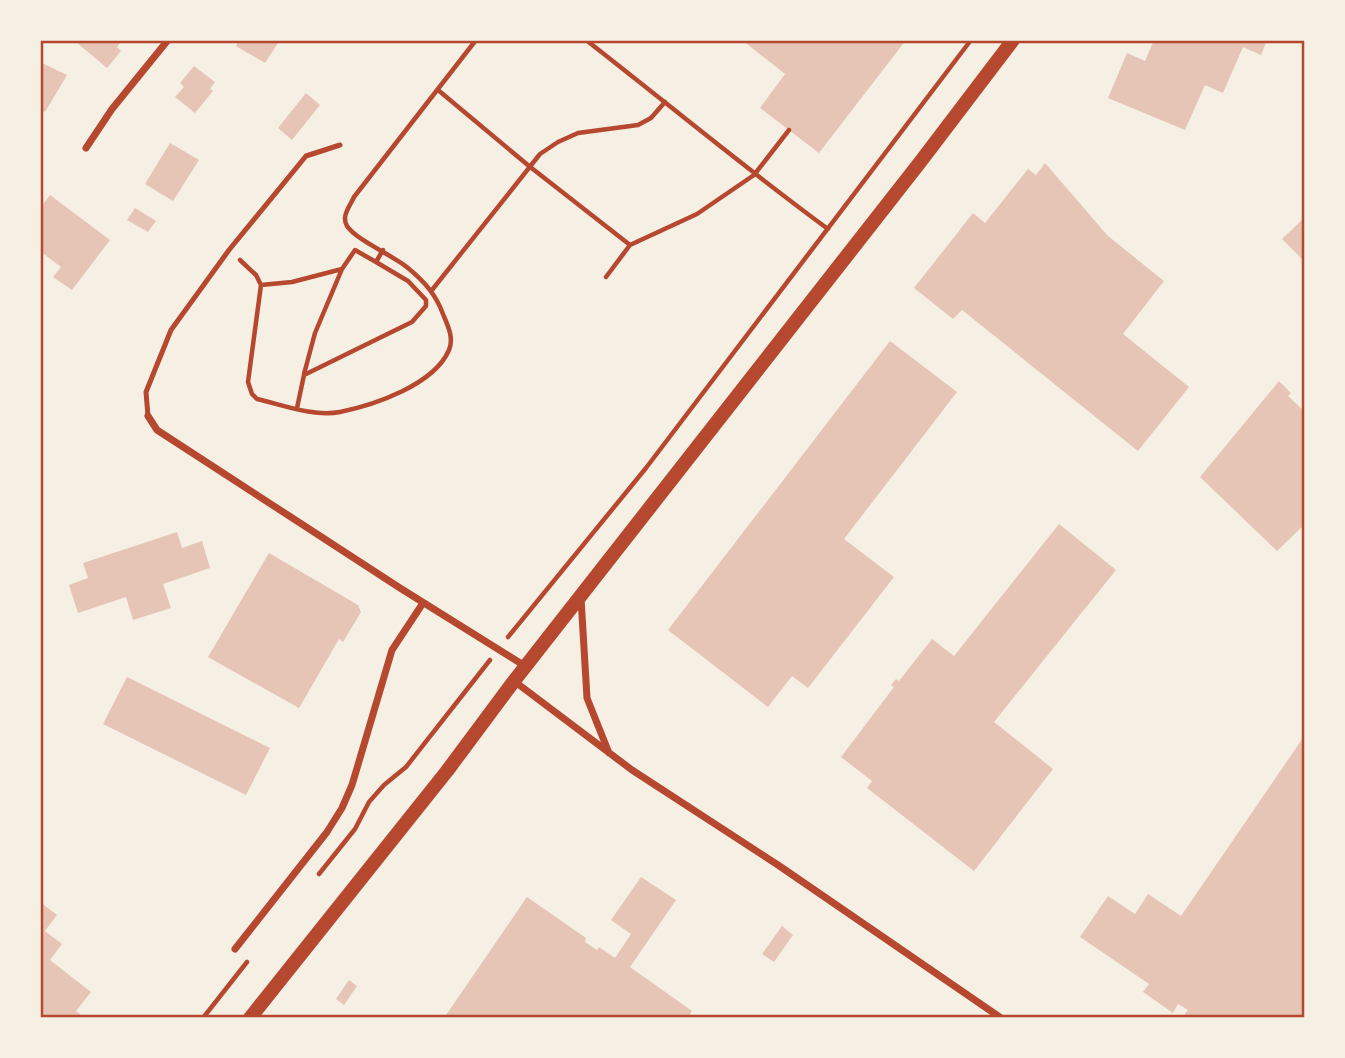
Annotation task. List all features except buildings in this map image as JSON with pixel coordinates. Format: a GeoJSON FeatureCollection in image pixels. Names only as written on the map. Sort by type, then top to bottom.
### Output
{"type":"FeatureCollection","features":[{"type":"Feature","properties":{"kind":"main road"},"geometry":{"type":"LineString","coordinates":[[250,1018],[447,771],[514,681],[921,162],[1013,40]]}},
{"type":"Feature","properties":{"kind":"street"},"geometry":{"type":"LineString","coordinates":[[86,148],[112,109],[168,40]]}},
{"type":"Feature","properties":{"kind":"street"},"geometry":{"type":"LineString","coordinates":[[148,416],[157,430],[423,603],[526,666]]}},
{"type":"Feature","properties":{"kind":"street"},"geometry":{"type":"LineString","coordinates":[[581,597],[586,698],[609,754]]}},
{"type":"Feature","properties":{"kind":"street"},"geometry":{"type":"LineString","coordinates":[[235,949],[327,832],[342,807],[352,785],[392,650],[423,603]]}},
{"type":"Feature","properties":{"kind":"street"},"geometry":{"type":"LineString","coordinates":[[514,681],[609,754],[778,865],[1001,1018]]}},
{"type":"Feature","properties":{"kind":"lane"},"geometry":{"type":"LineString","coordinates":[[148,416],[146,392],[172,330],[229,250],[306,156],[340,145]]}},
{"type":"Feature","properties":{"kind":"path"},"geometry":{"type":"LineString","coordinates":[[229,250],[256,275],[261,285],[248,382],[251,394],[257,399],[321,414],[368,404],[397,394],[431,371],[449,349],[451,333],[432,290],[409,269],[348,228],[346,213],[354,197],[477,40]]}},
{"type":"Feature","properties":{"kind":"path"},"geometry":{"type":"LineString","coordinates":[[586,40],[754,175],[828,229]]}},
{"type":"Feature","properties":{"kind":"path"},"geometry":{"type":"LineString","coordinates":[[312,883],[355,829],[369,802],[406,767],[646,468],[971,40]]}},
{"type":"Feature","properties":{"kind":"path"},"geometry":{"type":"LineString","coordinates":[[438,90],[630,245]]}},
{"type":"Feature","properties":{"kind":"path"},"geometry":{"type":"LineString","coordinates":[[432,290],[540,154],[578,133],[638,125],[651,118],[666,102]]}},
{"type":"Feature","properties":{"kind":"path"},"geometry":{"type":"LineString","coordinates":[[606,277],[630,245],[697,214],[754,175],[789,130]]}},
{"type":"Feature","properties":{"kind":"path"},"geometry":{"type":"LineString","coordinates":[[297,408],[304,375],[315,333],[342,269],[355,250],[408,281],[426,300],[426,306],[412,322],[304,375]]}},
{"type":"Feature","properties":{"kind":"path"},"geometry":{"type":"LineString","coordinates":[[376,262],[383,250]]}},
{"type":"Feature","properties":{"kind":"path"},"geometry":{"type":"LineString","coordinates":[[261,285],[292,282],[342,269]]}},
{"type":"Feature","properties":{"kind":"path"},"geometry":{"type":"LineString","coordinates":[[203,1018],[251,958]]}}]}
